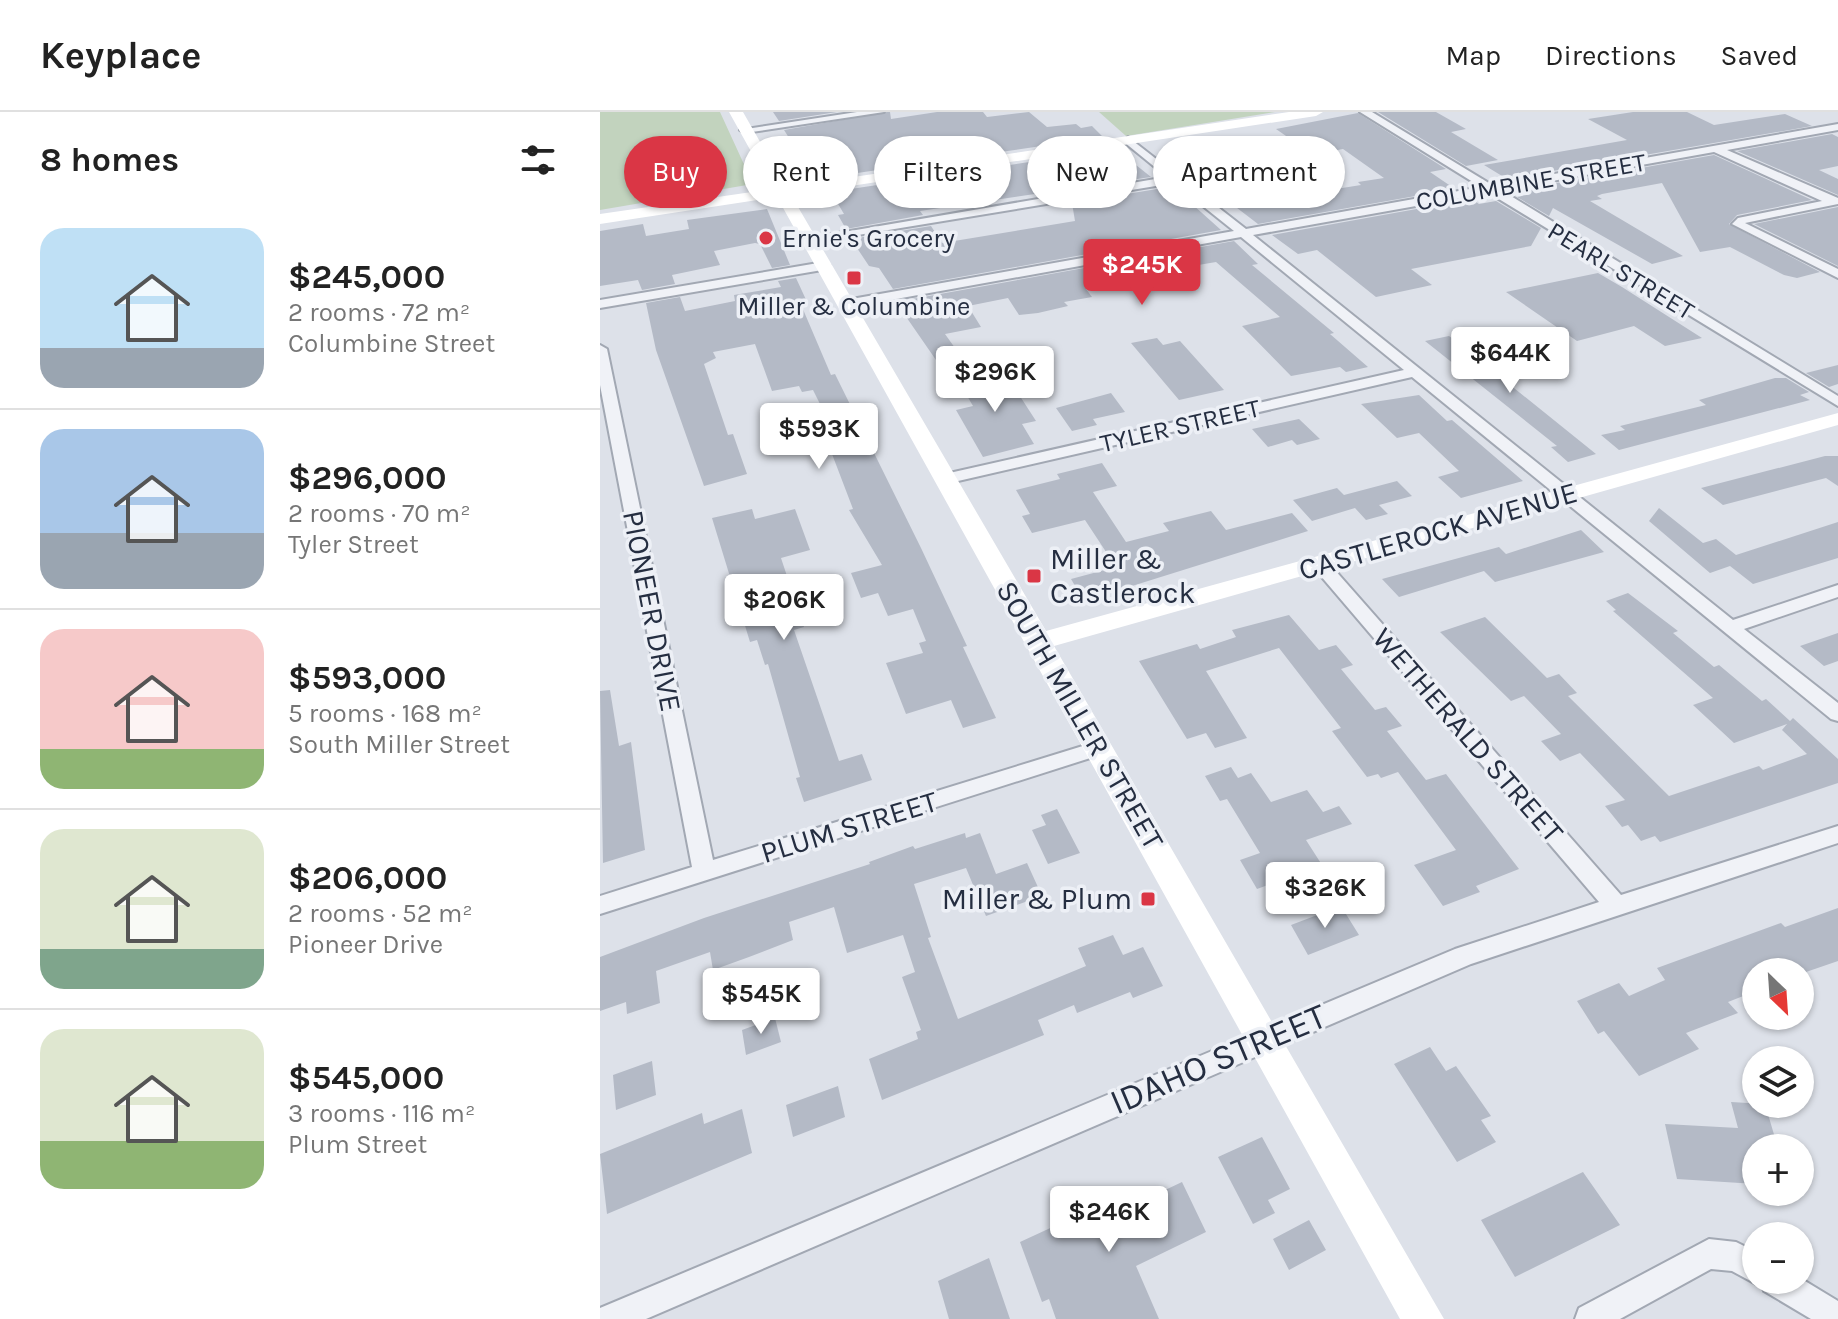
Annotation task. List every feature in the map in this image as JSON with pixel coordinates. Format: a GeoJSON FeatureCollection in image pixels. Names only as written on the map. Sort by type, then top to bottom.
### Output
{"type":"FeatureCollection","features":[{"type":"Feature","properties":{"kind":"main road","name":"SOUTH MILLER STREET"},"geometry":{"type":"LineString","coordinates":[[736,112],[749,136]]}},
{"type":"Feature","properties":{"kind":"main road"},"geometry":{"type":"LineString","coordinates":[[1137,139],[1316,112]]}},
{"type":"Feature","properties":{"kind":"main road"},"geometry":{"type":"LineString","coordinates":[[858,173],[1027,152]]}},
{"type":"Feature","properties":{"kind":"main road"},"geometry":{"type":"LineString","coordinates":[[600,219],[708,203],[743,193]]}},
{"type":"Feature","properties":{"kind":"main road","name":"SOUTH MILLER STREET"},"geometry":{"type":"LineString","coordinates":[[791,208],[1423,1319]]}},
{"type":"Feature","properties":{"kind":"main road","name":"CASTLEROCK AVENUE"},"geometry":{"type":"LineString","coordinates":[[1038,642],[1838,419]]}},
{"type":"Feature","properties":{"kind":"street"},"geometry":{"type":"LineString","coordinates":[[745,130],[879,112]]}},
{"type":"Feature","properties":{"kind":"street","name":"PEARL STREET"},"geometry":{"type":"LineString","coordinates":[[1365,112],[1487,190],[1838,402]]}},
{"type":"Feature","properties":{"kind":"street","name":"COLUMBINE STREET"},"geometry":{"type":"LineString","coordinates":[[846,304],[1838,127]]}},
{"type":"Feature","properties":{"kind":"street"},"geometry":{"type":"LineString","coordinates":[[1137,147],[1153,160]]}},
{"type":"Feature","properties":{"kind":"street"},"geometry":{"type":"LineString","coordinates":[[1716,149],[1837,202]]}},
{"type":"Feature","properties":{"kind":"street"},"geometry":{"type":"LineString","coordinates":[[809,239],[1153,183]]}},
{"type":"Feature","properties":{"kind":"street"},"geometry":{"type":"LineString","coordinates":[[1837,202],[1742,220],[1738,224],[1838,274]]}},
{"type":"Feature","properties":{"kind":"street"},"geometry":{"type":"LineString","coordinates":[[1212,208],[1838,714]]}},
{"type":"Feature","properties":{"kind":"street"},"geometry":{"type":"LineString","coordinates":[[600,304],[824,266]]}},
{"type":"Feature","properties":{"kind":"street","name":"PIONEER DRIVE"},"geometry":{"type":"LineString","coordinates":[[600,349],[704,872]]}},
{"type":"Feature","properties":{"kind":"street","name":"TYLER STREET"},"geometry":{"type":"LineString","coordinates":[[945,479],[1414,372]]}},
{"type":"Feature","properties":{"kind":"street","name":"WETHERALD STREET"},"geometry":{"type":"LineString","coordinates":[[1320,564],[1616,906]]}},
{"type":"Feature","properties":{"kind":"street"},"geometry":{"type":"LineString","coordinates":[[1730,627],[1838,591]]}},
{"type":"Feature","properties":{"kind":"street","name":"PLUM STREET"},"geometry":{"type":"LineString","coordinates":[[600,905],[1099,748]]}},
{"type":"Feature","properties":{"kind":"street","name":"IDAHO STREET"},"geometry":{"type":"LineString","coordinates":[[610,1319],[1464,956],[1838,834]]}},
{"type":"Feature","properties":{"kind":"street"},"geometry":{"type":"LineString","coordinates":[[1590,1319],[1709,1254],[1742,1261]]}},
{"type":"Feature","properties":{"kind":"street"},"geometry":{"type":"LineString","coordinates":[[1798,1294],[1838,1318]]}},
{"type":"Feature","properties":{"kind":"green space"},"geometry":{"type":"Polygon","coordinates":[[[600,112],[720,112],[743,162],[743,186],[727,188],[727,136],[624,136],[624,206],[600,210],[600,112]]]}},
{"type":"Feature","properties":{"kind":"green space"},"geometry":{"type":"Polygon","coordinates":[[[1099,112],[1275,112],[1126,136],[1099,112]]]}},
{"type":"Feature","properties":{"kind":"building"},"geometry":{"type":"Polygon","coordinates":[[[773,112],[837,112],[779,121],[773,112]]]}},
{"type":"Feature","properties":{"kind":"building"},"geometry":{"type":"Polygon","coordinates":[[[890,112],[891,119],[937,112],[983,112],[987,117],[1029,112],[1047,127],[1092,126],[1102,136],[1027,136],[1027,148],[1011,150],[1011,136],[874,136],[874,171],[858,173],[858,136],[788,136],[784,130],[890,112]]]}},
{"type":"Feature","properties":{"kind":"building"},"geometry":{"type":"Polygon","coordinates":[[[1378,112],[1436,112],[1466,129],[1451,132],[1498,160],[1466,166],[1378,112]]]}},
{"type":"Feature","properties":{"kind":"building"},"geometry":{"type":"Polygon","coordinates":[[[1633,112],[1687,112],[1714,125],[1785,114],[1812,126],[1507,179],[1484,165],[1627,140],[1588,119],[1633,112]]]}},
{"type":"Feature","properties":{"kind":"building"},"geometry":{"type":"Polygon","coordinates":[[[1358,113],[1446,169],[1430,172],[1455,189],[1258,224],[1237,208],[1345,208],[1345,188],[1384,178],[1345,150],[1345,136],[1286,136],[1276,129],[1358,113]]]}},
{"type":"Feature","properties":{"kind":"building"},"geometry":{"type":"Polygon","coordinates":[[[1832,134],[1838,137],[1838,166],[1819,170],[1838,179],[1838,195],[1737,151],[1832,134]]]}},
{"type":"Feature","properties":{"kind":"building"},"geometry":{"type":"Polygon","coordinates":[[[1714,155],[1812,200],[1737,215],[1729,224],[1820,272],[1797,278],[1784,275],[1730,247],[1700,252],[1662,183],[1602,194],[1597,196],[1602,199],[1590,201],[1683,256],[1652,264],[1553,208],[1549,216],[1517,197],[1531,194],[1523,189],[1714,155]]]}},
{"type":"Feature","properties":{"kind":"building"},"geometry":{"type":"Polygon","coordinates":[[[1027,162],[1027,195],[1011,198],[1011,165],[1027,162]]]}},
{"type":"Feature","properties":{"kind":"building"},"geometry":{"type":"Polygon","coordinates":[[[1137,166],[1151,177],[1137,179],[1137,166]]]}},
{"type":"Feature","properties":{"kind":"building"},"geometry":{"type":"Polygon","coordinates":[[[874,186],[874,208],[940,208],[920,211],[923,215],[846,229],[838,215],[844,214],[840,208],[858,208],[858,188],[874,186]]]}},
{"type":"Feature","properties":{"kind":"building"},"geometry":{"type":"Polygon","coordinates":[[[1153,190],[1153,208],[1196,208],[1221,230],[893,289],[879,268],[869,266],[851,239],[931,226],[942,243],[1075,221],[1073,208],[1137,208],[1137,192],[1153,190]]]}},
{"type":"Feature","properties":{"kind":"building"},"geometry":{"type":"Polygon","coordinates":[[[1472,199],[1479,204],[1496,201],[1541,228],[1531,246],[1411,269],[1432,285],[1376,297],[1317,250],[1298,254],[1272,235],[1472,199]]]}},
{"type":"Feature","properties":{"kind":"building"},"geometry":{"type":"Polygon","coordinates":[[[1838,207],[1838,266],[1754,224],[1838,207]]]}},
{"type":"Feature","properties":{"kind":"building"},"geometry":{"type":"Polygon","coordinates":[[[767,209],[790,265],[772,268],[760,244],[755,243],[714,251],[720,265],[672,275],[675,284],[642,290],[638,280],[600,286],[600,231],[643,224],[646,236],[689,229],[687,220],[767,209]]]}},
{"type":"Feature","properties":{"kind":"building"},"geometry":{"type":"Polygon","coordinates":[[[1234,241],[1258,264],[1252,265],[1334,333],[1330,334],[1368,367],[1346,372],[1340,367],[1291,376],[1242,326],[1280,317],[1216,262],[1099,282],[1102,285],[1086,289],[1092,297],[1064,302],[1068,306],[1038,313],[1019,315],[1008,298],[968,306],[981,327],[945,334],[960,355],[936,360],[900,308],[904,307],[901,301],[1234,241]]]}},
{"type":"Feature","properties":{"kind":"building"},"geometry":{"type":"Polygon","coordinates":[[[1598,273],[1702,338],[1665,346],[1634,326],[1577,341],[1506,292],[1598,273]]]}},
{"type":"Feature","properties":{"kind":"building"},"geometry":{"type":"Polygon","coordinates":[[[796,278],[808,304],[802,307],[831,375],[835,374],[921,548],[967,646],[963,647],[996,718],[963,728],[951,700],[906,714],[886,663],[923,653],[919,643],[926,641],[913,609],[888,616],[878,593],[861,598],[851,573],[882,565],[849,510],[853,509],[832,454],[841,452],[832,428],[813,390],[802,392],[799,386],[772,391],[755,344],[713,352],[716,358],[704,364],[728,435],[733,434],[747,474],[704,486],[656,350],[646,303],[680,297],[685,311],[735,301],[734,295],[781,287],[778,281],[796,278]]]}},
{"type":"Feature","properties":{"kind":"building"},"geometry":{"type":"Polygon","coordinates":[[[1449,336],[1464,347],[1476,346],[1506,369],[1494,372],[1596,454],[1568,462],[1551,447],[1557,446],[1425,341],[1449,336]]]}},
{"type":"Feature","properties":{"kind":"building"},"geometry":{"type":"Polygon","coordinates":[[[1157,338],[1163,345],[1180,341],[1224,390],[1179,400],[1131,343],[1157,338]]]}},
{"type":"Feature","properties":{"kind":"building"},"geometry":{"type":"Polygon","coordinates":[[[1838,365],[1838,384],[1829,387],[1806,373],[1838,365]]]}},
{"type":"Feature","properties":{"kind":"building"},"geometry":{"type":"Polygon","coordinates":[[[977,372],[980,378],[1005,373],[1036,421],[1022,424],[1034,444],[983,457],[956,410],[973,406],[956,377],[977,372]]]}},
{"type":"Feature","properties":{"kind":"building"},"geometry":{"type":"Polygon","coordinates":[[[1775,378],[1786,378],[1809,392],[1800,395],[1810,400],[1619,450],[1601,435],[1625,430],[1620,426],[1706,405],[1699,400],[1775,378]]]}},
{"type":"Feature","properties":{"kind":"building"},"geometry":{"type":"Polygon","coordinates":[[[1111,393],[1125,412],[1093,419],[1097,425],[1072,431],[1056,408],[1111,393]]]}},
{"type":"Feature","properties":{"kind":"building"},"geometry":{"type":"Polygon","coordinates":[[[1419,395],[1523,481],[1461,498],[1438,477],[1459,471],[1419,433],[1397,438],[1361,404],[1419,395]]]}},
{"type":"Feature","properties":{"kind":"building"},"geometry":{"type":"Polygon","coordinates":[[[1299,419],[1320,439],[1297,445],[1292,440],[1268,447],[1252,429],[1299,419]]]}},
{"type":"Feature","properties":{"kind":"building"},"geometry":{"type":"Polygon","coordinates":[[[1825,456],[1838,456],[1838,486],[1826,478],[1723,505],[1701,488],[1825,456]]]}},
{"type":"Feature","properties":{"kind":"building"},"geometry":{"type":"Polygon","coordinates":[[[1102,463],[1117,486],[1093,492],[1126,542],[1169,531],[1163,523],[1211,511],[1226,530],[1292,513],[1308,531],[1084,601],[1071,579],[1116,567],[1085,520],[1032,533],[1022,516],[1030,514],[1016,490],[1060,479],[1057,474],[1102,463]]]}},
{"type":"Feature","properties":{"kind":"building"},"geometry":{"type":"Polygon","coordinates":[[[1397,481],[1412,496],[1379,505],[1388,514],[1366,520],[1355,508],[1312,521],[1293,500],[1337,488],[1344,495],[1397,481]]]}},
{"type":"Feature","properties":{"kind":"building"},"geometry":{"type":"Polygon","coordinates":[[[1659,508],[1703,543],[1716,539],[1736,555],[1838,522],[1838,558],[1753,584],[1730,566],[1710,573],[1649,521],[1659,508]]]}},
{"type":"Feature","properties":{"kind":"building"},"geometry":{"type":"Polygon","coordinates":[[[752,509],[755,519],[795,509],[810,550],[781,558],[804,627],[794,630],[839,761],[862,754],[872,780],[804,802],[796,778],[800,777],[768,664],[765,665],[757,640],[750,642],[712,518],[752,509]]]}},
{"type":"Feature","properties":{"kind":"building"},"geometry":{"type":"Polygon","coordinates":[[[1581,530],[1604,552],[1495,582],[1484,571],[1399,597],[1382,579],[1499,547],[1506,554],[1581,530]]]}},
{"type":"Feature","properties":{"kind":"building"},"geometry":{"type":"Polygon","coordinates":[[[1628,593],[1678,631],[1673,633],[1714,667],[1719,665],[1762,701],[1766,699],[1790,721],[1793,718],[1838,759],[1838,783],[1660,842],[1655,836],[1641,841],[1628,825],[1622,827],[1605,806],[1625,800],[1580,753],[1560,761],[1541,741],[1561,734],[1524,696],[1511,701],[1440,632],[1485,617],[1547,678],[1559,674],[1577,693],[1568,696],[1669,796],[1759,766],[1763,770],[1807,754],[1782,730],[1787,724],[1734,743],[1693,705],[1713,698],[1613,611],[1616,610],[1606,601],[1628,593]]]}},
{"type":"Feature","properties":{"kind":"building"},"geometry":{"type":"Polygon","coordinates":[[[1289,615],[1319,650],[1336,645],[1353,665],[1341,669],[1375,710],[1386,707],[1402,726],[1387,731],[1426,780],[1446,774],[1519,869],[1476,886],[1480,892],[1443,906],[1414,865],[1456,850],[1398,772],[1381,778],[1378,774],[1367,777],[1332,731],[1341,728],[1279,648],[1206,671],[1247,738],[1215,748],[1206,733],[1187,739],[1139,661],[1197,644],[1200,649],[1236,637],[1232,630],[1289,615]]]}},
{"type":"Feature","properties":{"kind":"building"},"geometry":{"type":"Polygon","coordinates":[[[1838,633],[1838,661],[1824,666],[1800,646],[1838,633]]]}},
{"type":"Feature","properties":{"kind":"building"},"geometry":{"type":"Polygon","coordinates":[[[610,690],[619,746],[631,742],[645,850],[603,863],[600,691],[610,690]]]}},
{"type":"Feature","properties":{"kind":"building"},"geometry":{"type":"Polygon","coordinates":[[[1231,767],[1238,778],[1251,773],[1271,802],[1307,790],[1323,812],[1339,806],[1352,824],[1306,840],[1322,865],[1257,889],[1240,860],[1260,853],[1227,799],[1220,801],[1205,776],[1231,767]]]}},
{"type":"Feature","properties":{"kind":"building"},"geometry":{"type":"Polygon","coordinates":[[[1057,809],[1080,853],[1048,864],[1032,830],[1046,825],[1041,815],[1057,809]]]}},
{"type":"Feature","properties":{"kind":"building"},"geometry":{"type":"Polygon","coordinates":[[[965,833],[966,838],[980,833],[996,874],[1027,863],[1042,896],[986,916],[966,868],[914,884],[931,937],[928,938],[958,1019],[1086,966],[1078,948],[1113,935],[1123,955],[1143,947],[1163,986],[1133,998],[1130,992],[1077,1013],[1074,1005],[1038,1020],[1044,1035],[882,1100],[869,1059],[918,1039],[916,1032],[921,1030],[902,977],[915,972],[903,935],[847,953],[834,907],[789,922],[793,940],[713,970],[710,952],[656,971],[660,1003],[627,1014],[626,1002],[600,1011],[600,957],[704,918],[870,864],[913,846],[915,849],[965,833]]]}},
{"type":"Feature","properties":{"kind":"building"},"geometry":{"type":"Polygon","coordinates":[[[1341,906],[1359,935],[1308,955],[1291,925],[1341,906]]]}},
{"type":"Feature","properties":{"kind":"building"},"geometry":{"type":"Polygon","coordinates":[[[1838,908],[1838,961],[1814,969],[1814,958],[1742,958],[1742,996],[1728,1002],[1738,1013],[1686,1033],[1699,1049],[1639,1076],[1604,1031],[1598,1034],[1577,1001],[1619,983],[1629,996],[1665,980],[1657,968],[1781,923],[1785,927],[1838,908]]]}},
{"type":"Feature","properties":{"kind":"building"},"geometry":{"type":"Polygon","coordinates":[[[775,1018],[781,1042],[746,1055],[742,1030],[775,1018]]]}},
{"type":"Feature","properties":{"kind":"building"},"geometry":{"type":"Polygon","coordinates":[[[1430,1047],[1446,1071],[1456,1066],[1491,1116],[1481,1120],[1496,1142],[1457,1162],[1394,1064],[1430,1047]]]}},
{"type":"Feature","properties":{"kind":"building"},"geometry":{"type":"Polygon","coordinates":[[[652,1061],[656,1095],[616,1110],[613,1075],[652,1061]]]}},
{"type":"Feature","properties":{"kind":"building"},"geometry":{"type":"Polygon","coordinates":[[[838,1086],[845,1117],[793,1137],[786,1105],[838,1086]]]}},
{"type":"Feature","properties":{"kind":"building"},"geometry":{"type":"Polygon","coordinates":[[[1731,1102],[1742,1103],[1742,1118],[1769,1118],[1774,1134],[1742,1134],[1742,1183],[1677,1179],[1665,1124],[1738,1128],[1731,1102]]]}},
{"type":"Feature","properties":{"kind":"building"},"geometry":{"type":"Polygon","coordinates":[[[742,1109],[752,1153],[607,1214],[600,1154],[702,1113],[704,1124],[742,1109]]]}},
{"type":"Feature","properties":{"kind":"building"},"geometry":{"type":"Polygon","coordinates":[[[1262,1137],[1290,1189],[1268,1200],[1275,1213],[1253,1224],[1218,1157],[1262,1137]]]}},
{"type":"Feature","properties":{"kind":"building"},"geometry":{"type":"Polygon","coordinates":[[[1583,1172],[1620,1225],[1515,1277],[1481,1220],[1583,1172]]]}},
{"type":"Feature","properties":{"kind":"building"},"geometry":{"type":"Polygon","coordinates":[[[1182,1182],[1206,1232],[1136,1266],[1159,1319],[1056,1319],[1049,1299],[1042,1302],[1020,1242],[1137,1188],[1142,1201],[1182,1182]]]}},
{"type":"Feature","properties":{"kind":"building"},"geometry":{"type":"Polygon","coordinates":[[[1309,1220],[1326,1250],[1289,1270],[1273,1239],[1309,1220]]]}},
{"type":"Feature","properties":{"kind":"building"},"geometry":{"type":"Polygon","coordinates":[[[989,1258],[1010,1319],[949,1319],[938,1281],[989,1258]]]}},
{"type":"Feature","properties":{"kind":"place","name":"Ernie's Grocery"},"geometry":{"type":"Point","coordinates":[766,238]}},
{"type":"Feature","properties":{"kind":"place","name":"Miller & Columbine"},"geometry":{"type":"Point","coordinates":[854,278]}},
{"type":"Feature","properties":{"kind":"place","name":"Miller & Castlerock"},"geometry":{"type":"Point","coordinates":[1034,576]}},
{"type":"Feature","properties":{"kind":"place","name":"Miller & Plum"},"geometry":{"type":"Point","coordinates":[1148,899]}}]}
